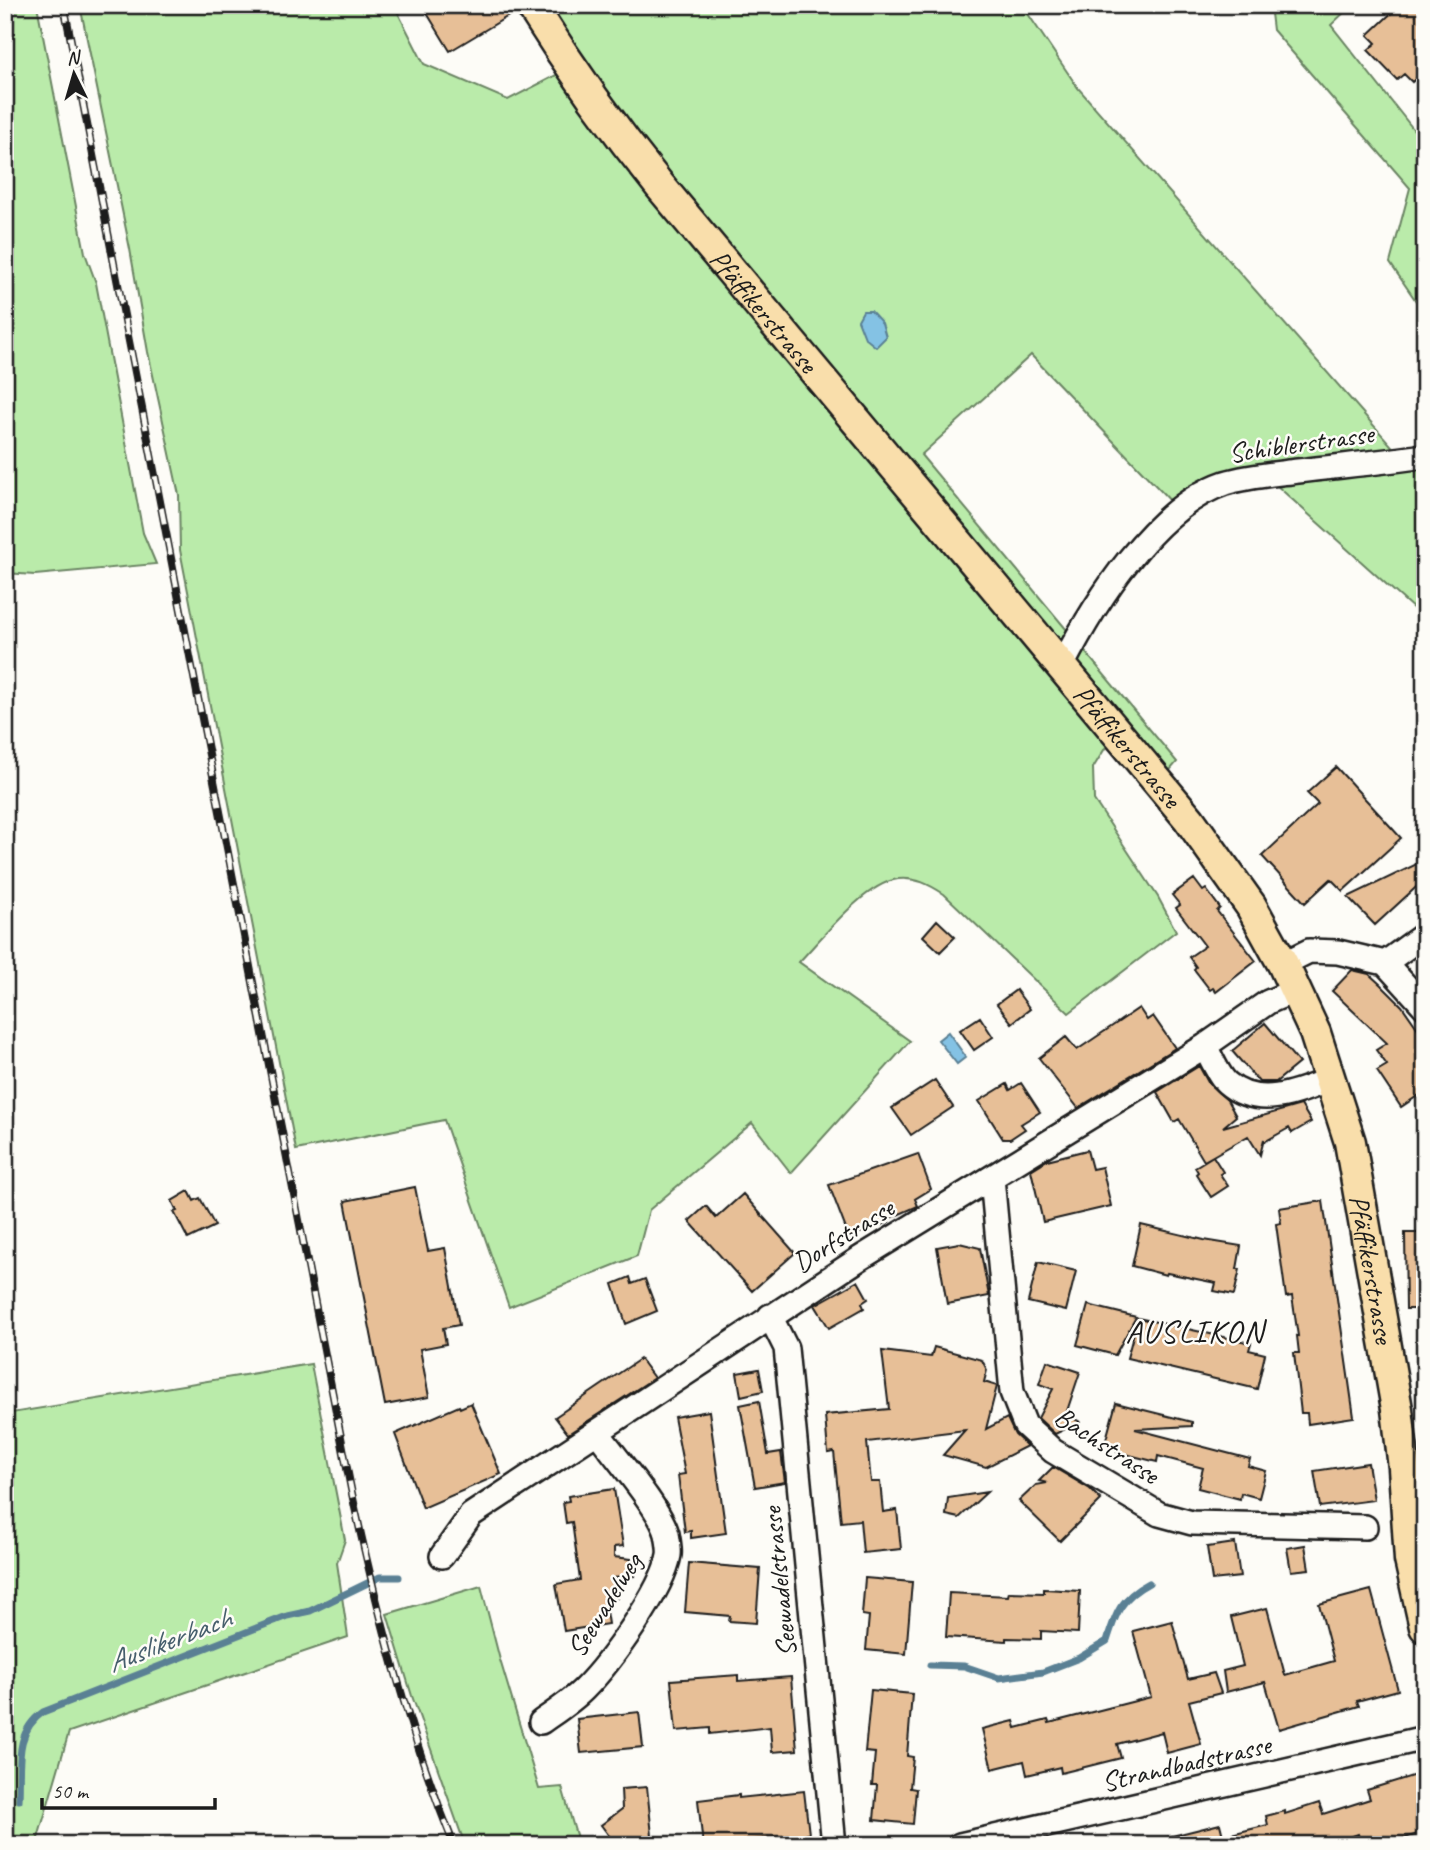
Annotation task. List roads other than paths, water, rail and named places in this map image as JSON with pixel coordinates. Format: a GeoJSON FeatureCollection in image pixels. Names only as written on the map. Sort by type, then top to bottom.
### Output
{"type":"FeatureCollection","features":[{"type":"Feature","properties":{"kind":"main road","name":"Pfäffikerstrasse"},"geometry":{"type":"LineString","coordinates":[[531,5],[593,101],[660,186],[1062,666],[1219,858],[1251,906],[1290,977],[1331,1079],[1350,1142],[1388,1350],[1404,1468],[1410,1560],[1425,1627]]}},
{"type":"Feature","properties":{"kind":"street","name":"Schiblerstrasse"},"geometry":{"type":"LineString","coordinates":[[1062,666],[1107,587],[1134,554],[1178,509],[1202,492],[1227,482],[1265,475],[1425,456]]}},
{"type":"Feature","properties":{"kind":"street"},"geometry":{"type":"LineString","coordinates":[[1425,934],[1385,963],[1425,1007]]}},
{"type":"Feature","properties":{"kind":"street","name":"Dorfstrasse"},"geometry":{"type":"LineString","coordinates":[[442,1556],[471,1516],[771,1316],[1205,1046],[1268,1002],[1310,951],[1338,951],[1385,963]]}},
{"type":"Feature","properties":{"kind":"street"},"geometry":{"type":"LineString","coordinates":[[1205,1046],[1226,1083],[1243,1093],[1266,1097],[1290,1095],[1331,1079]]}},
{"type":"Feature","properties":{"kind":"street","name":"Bachstrasse"},"geometry":{"type":"LineString","coordinates":[[992,1178],[1012,1392],[1025,1425],[1053,1451],[1159,1514],[1192,1523],[1365,1527]]}},
{"type":"Feature","properties":{"kind":"street","name":"Seewadelstrasse"},"geometry":{"type":"LineString","coordinates":[[771,1316],[786,1348],[834,1845]]}},
{"type":"Feature","properties":{"kind":"street","name":"Seewadelweg"},"geometry":{"type":"LineString","coordinates":[[541,1722],[581,1692],[599,1673],[626,1636],[661,1578],[669,1553],[666,1532],[659,1515],[598,1433]]}},
{"type":"Feature","properties":{"kind":"street","name":"Strandbadstrasse"},"geometry":{"type":"LineString","coordinates":[[960,1845],[1425,1738]]}},
{"type":"Feature","properties":{"kind":"water"},"geometry":{"type":"Polygon","coordinates":[[[863,311],[871,311],[882,323],[886,337],[876,347],[865,338],[858,320],[863,311]]]}},
{"type":"Feature","properties":{"kind":"water"},"geometry":{"type":"Polygon","coordinates":[[[948,1032],[966,1057],[957,1064],[938,1040],[948,1032]]]}},
{"type":"Feature","properties":{"kind":"waterway","name":"Auslikerbach"},"geometry":{"type":"LineString","coordinates":[[19,1800],[20,1752],[23,1740],[33,1720],[43,1712],[287,1616],[310,1611],[380,1577],[399,1577]]}},
{"type":"Feature","properties":{"kind":"waterway"},"geometry":{"type":"LineString","coordinates":[[930,1665],[964,1666],[999,1678],[1043,1672],[1079,1658],[1107,1641],[1113,1622],[1126,1600],[1149,1583]]}},
{"type":"Feature","properties":{"kind":"railway"},"geometry":{"type":"LineString","coordinates":[[64,5],[351,1489],[371,1580],[408,1714],[454,1845]]}},
{"type":"Feature","properties":{"kind":"district","name":"AUSLIKON"},"geometry":{"type":"Point","coordinates":[1195,1331]}}]}
